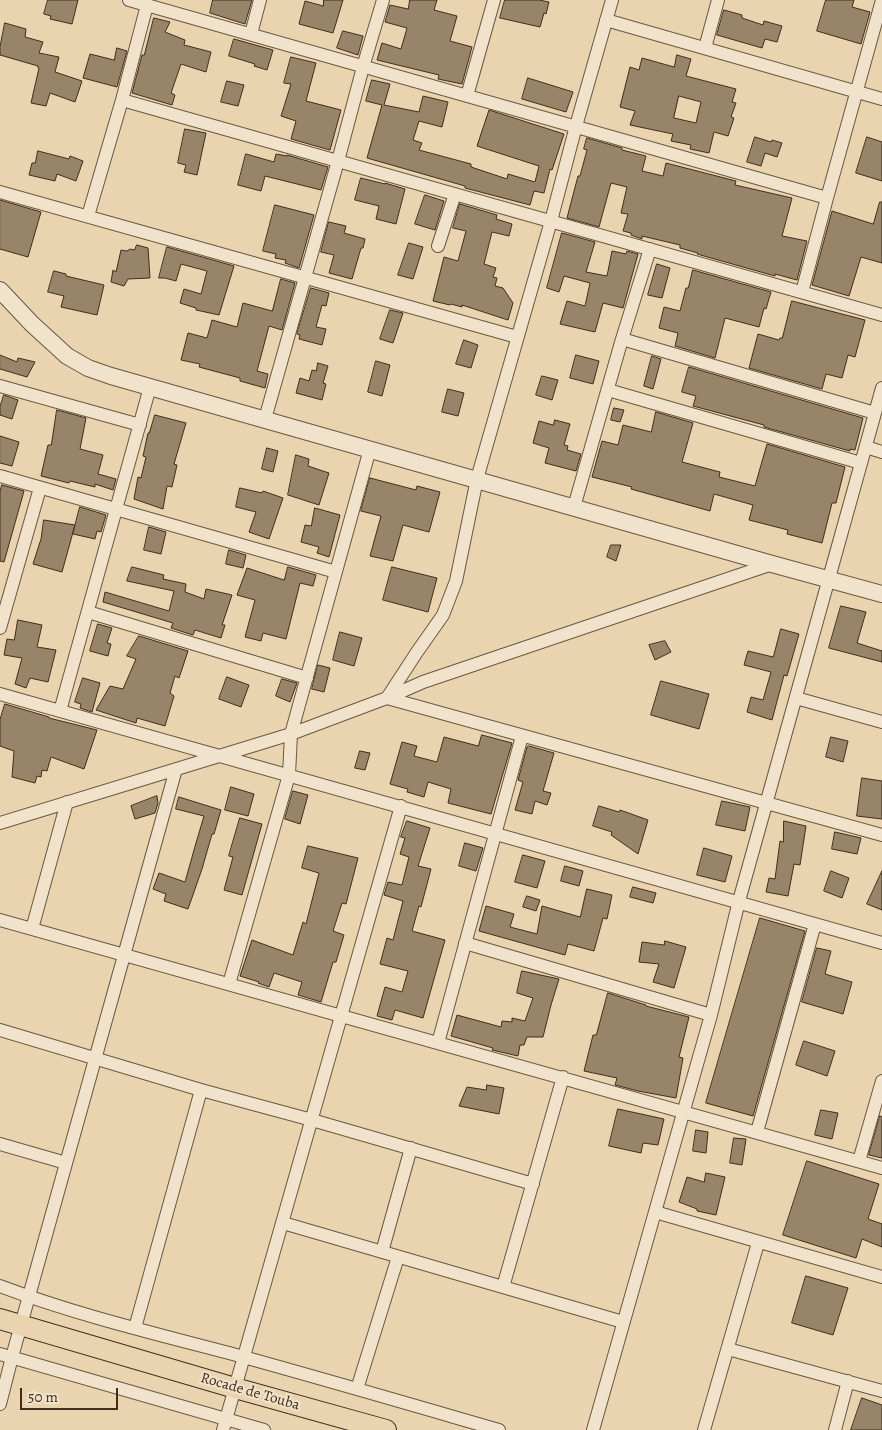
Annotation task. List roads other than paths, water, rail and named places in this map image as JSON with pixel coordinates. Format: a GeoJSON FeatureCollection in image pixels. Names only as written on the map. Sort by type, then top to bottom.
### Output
{"type":"FeatureCollection","features":[{"type":"Feature","properties":{"kind":"main road","name":"Rocade de Touba"},"geometry":{"type":"LineString","coordinates":[[0,1319],[386,1430]]}},
{"type":"Feature","properties":{"kind":"street"},"geometry":{"type":"LineString","coordinates":[[129,0],[827,198]]}},
{"type":"Feature","properties":{"kind":"street"},"geometry":{"type":"LineString","coordinates":[[251,34],[260,0]]}},
{"type":"Feature","properties":{"kind":"street"},"geometry":{"type":"LineString","coordinates":[[265,419],[383,0]]}},
{"type":"Feature","properties":{"kind":"street"},"geometry":{"type":"LineString","coordinates":[[467,96],[494,0]]}},
{"type":"Feature","properties":{"kind":"street"},"geometry":{"type":"LineString","coordinates":[[387,698],[443,615],[456,581],[477,479],[612,0]]}},
{"type":"Feature","properties":{"kind":"street"},"geometry":{"type":"LineString","coordinates":[[705,48],[718,0]]}},
{"type":"Feature","properties":{"kind":"street"},"geometry":{"type":"LineString","coordinates":[[802,292],[882,0]]}},
{"type":"Feature","properties":{"kind":"street"},"geometry":{"type":"LineString","coordinates":[[88,216],[122,100],[147,5]]}},
{"type":"Feature","properties":{"kind":"street"},"geometry":{"type":"LineString","coordinates":[[606,20],[882,99]]}},
{"type":"Feature","properties":{"kind":"street"},"geometry":{"type":"LineString","coordinates":[[122,100],[882,315]]}},
{"type":"Feature","properties":{"kind":"street"},"geometry":{"type":"LineString","coordinates":[[0,192],[517,337]]}},
{"type":"Feature","properties":{"kind":"street"},"geometry":{"type":"LineString","coordinates":[[438,246],[455,194]]}},
{"type":"Feature","properties":{"kind":"street"},"geometry":{"type":"LineString","coordinates":[[574,507],[650,249]]}},
{"type":"Feature","properties":{"kind":"street"},"geometry":{"type":"LineString","coordinates":[[0,290],[32,324],[67,356],[88,368],[111,376],[882,594]]}},
{"type":"Feature","properties":{"kind":"street"},"geometry":{"type":"LineString","coordinates":[[622,339],[875,413]]}},
{"type":"Feature","properties":{"kind":"street"},"geometry":{"type":"LineString","coordinates":[[0,386],[140,424]]}},
{"type":"Feature","properties":{"kind":"street"},"geometry":{"type":"LineString","coordinates":[[60,711],[150,387]]}},
{"type":"Feature","properties":{"kind":"street"},"geometry":{"type":"LineString","coordinates":[[593,1430],[711,1015],[739,901],[882,388]]}},
{"type":"Feature","properties":{"kind":"street"},"geometry":{"type":"LineString","coordinates":[[608,390],[861,463]]}},
{"type":"Feature","properties":{"kind":"street"},"geometry":{"type":"LineString","coordinates":[[866,447],[882,452]]}},
{"type":"Feature","properties":{"kind":"street"},"geometry":{"type":"LineString","coordinates":[[229,984],[289,775],[291,734],[370,449]]}},
{"type":"Feature","properties":{"kind":"street"},"geometry":{"type":"LineString","coordinates":[[0,476],[336,572]]}},
{"type":"Feature","properties":{"kind":"street"},"geometry":{"type":"LineString","coordinates":[[0,628],[5,589],[40,488]]}},
{"type":"Feature","properties":{"kind":"street"},"geometry":{"type":"LineString","coordinates":[[0,823],[291,734],[387,698],[423,682],[772,564]]}},
{"type":"Feature","properties":{"kind":"street"},"geometry":{"type":"LineString","coordinates":[[88,612],[307,678]]}},
{"type":"Feature","properties":{"kind":"street"},"geometry":{"type":"LineString","coordinates":[[0,694],[739,901],[882,943]]}},
{"type":"Feature","properties":{"kind":"street"},"geometry":{"type":"LineString","coordinates":[[387,698],[882,835]]}},
{"type":"Feature","properties":{"kind":"street"},"geometry":{"type":"LineString","coordinates":[[796,698],[882,722]]}},
{"type":"Feature","properties":{"kind":"street"},"geometry":{"type":"LineString","coordinates":[[438,1043],[522,736]]}},
{"type":"Feature","properties":{"kind":"street"},"geometry":{"type":"LineString","coordinates":[[0,1404],[6,1355],[21,1325],[176,769]]}},
{"type":"Feature","properties":{"kind":"street"},"geometry":{"type":"LineString","coordinates":[[32,929],[68,802]]}},
{"type":"Feature","properties":{"kind":"street"},"geometry":{"type":"LineString","coordinates":[[224,1425],[401,806]]}},
{"type":"Feature","properties":{"kind":"street"},"geometry":{"type":"LineString","coordinates":[[0,920],[882,1168]]}},
{"type":"Feature","properties":{"kind":"street"},"geometry":{"type":"LineString","coordinates":[[757,1132],[815,924]]}},
{"type":"Feature","properties":{"kind":"street"},"geometry":{"type":"LineString","coordinates":[[466,943],[711,1015]]}},
{"type":"Feature","properties":{"kind":"street"},"geometry":{"type":"LineString","coordinates":[[0,1030],[201,1090],[533,1184]]}},
{"type":"Feature","properties":{"kind":"street"},"geometry":{"type":"LineString","coordinates":[[502,1287],[563,1077]]}},
{"type":"Feature","properties":{"kind":"street"},"geometry":{"type":"LineString","coordinates":[[859,1161],[882,1081]]}},
{"type":"Feature","properties":{"kind":"street"},"geometry":{"type":"LineString","coordinates":[[135,1328],[201,1090]]}},
{"type":"Feature","properties":{"kind":"street"},"geometry":{"type":"LineString","coordinates":[[0,1144],[66,1163]]}},
{"type":"Feature","properties":{"kind":"street"},"geometry":{"type":"LineString","coordinates":[[382,1252],[411,1148]]}},
{"type":"Feature","properties":{"kind":"street"},"geometry":{"type":"LineString","coordinates":[[655,1212],[882,1277]]}},
{"type":"Feature","properties":{"kind":"street"},"geometry":{"type":"LineString","coordinates":[[283,1223],[623,1322]]}},
{"type":"Feature","properties":{"kind":"street"},"geometry":{"type":"LineString","coordinates":[[704,1430],[758,1243]]}},
{"type":"Feature","properties":{"kind":"street"},"geometry":{"type":"LineString","coordinates":[[356,1389],[398,1257]]}},
{"type":"Feature","properties":{"kind":"street"},"geometry":{"type":"LineString","coordinates":[[0,1286],[29,1297],[135,1328],[499,1430]]}},
{"type":"Feature","properties":{"kind":"street"},"geometry":{"type":"LineString","coordinates":[[728,1349],[882,1391]]}},
{"type":"Feature","properties":{"kind":"street"},"geometry":{"type":"LineString","coordinates":[[6,1355],[224,1425],[264,1430]]}},
{"type":"Feature","properties":{"kind":"street"},"geometry":{"type":"LineString","coordinates":[[835,1430],[848,1382]]}}]}
